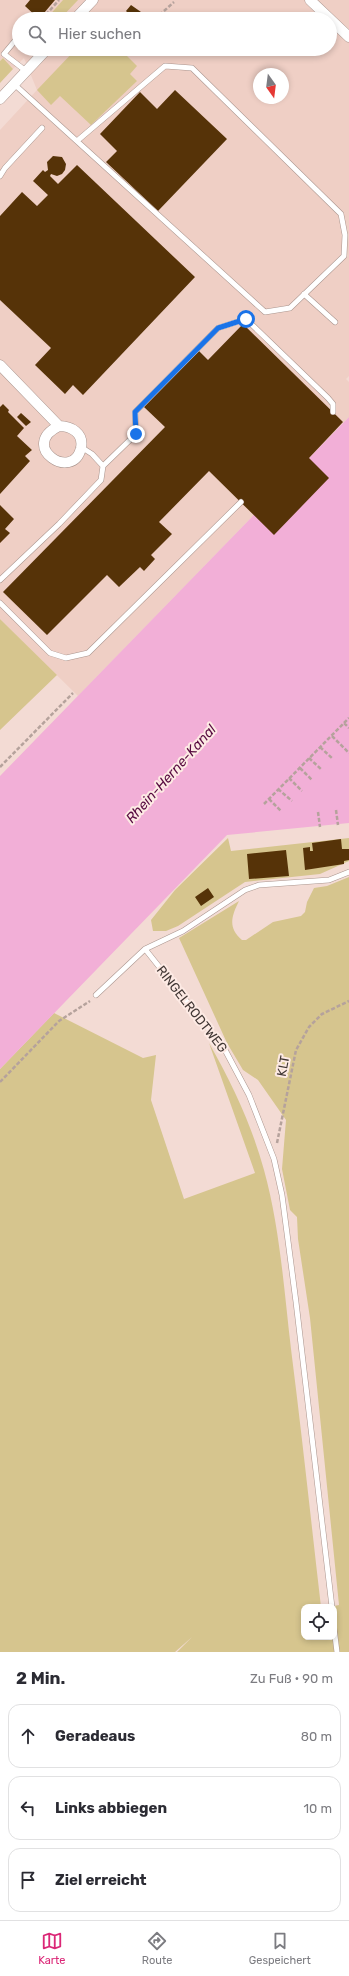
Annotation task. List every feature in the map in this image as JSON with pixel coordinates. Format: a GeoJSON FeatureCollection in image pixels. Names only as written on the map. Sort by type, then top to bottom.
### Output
{"type":"FeatureCollection","features":[{"type":"Feature","properties":{"kind":"street"},"geometry":{"type":"LineString","coordinates":[[82,12],[93,0]]}},
{"type":"Feature","properties":{"kind":"street"},"geometry":{"type":"LineString","coordinates":[[310,0],[323,12]]}},
{"type":"Feature","properties":{"kind":"street"},"geometry":{"type":"LineString","coordinates":[[337,26],[349,37]]}},
{"type":"Feature","properties":{"kind":"street"},"geometry":{"type":"LineString","coordinates":[[0,99],[40,56]]}},
{"type":"Feature","properties":{"kind":"street"},"geometry":{"type":"LineString","coordinates":[[0,365],[59,426]]}},
{"type":"Feature","properties":{"kind":"street"},"geometry":{"type":"LineString","coordinates":[[59,426],[68,426],[76,430],[80,438],[81,447],[78,455],[71,461],[62,463],[53,460],[47,454],[44,446],[45,437],[51,430],[59,426]]}},
{"type":"Feature","properties":{"kind":"lane"},"geometry":{"type":"LineString","coordinates":[[12,44],[4,54],[26,71]]}},
{"type":"Feature","properties":{"kind":"lane"},"geometry":{"type":"LineString","coordinates":[[14,84],[265,312],[290,308],[344,256],[345,236],[341,214],[192,68],[165,66],[77,141]]}},
{"type":"Feature","properties":{"kind":"lane"},"geometry":{"type":"LineString","coordinates":[[0,176],[5,168],[42,128]]}},
{"type":"Feature","properties":{"kind":"lane"},"geometry":{"type":"LineString","coordinates":[[304,294],[335,322]]}},
{"type":"Feature","properties":{"kind":"lane"},"geometry":{"type":"LineString","coordinates":[[0,580],[59,524],[101,480],[103,466],[136,434],[135,412],[218,328],[246,319],[328,398],[333,404],[333,412]]}},
{"type":"Feature","properties":{"kind":"lane"},"geometry":{"type":"LineString","coordinates":[[81,447],[92,454],[103,466]]}},
{"type":"Feature","properties":{"kind":"lane"},"geometry":{"type":"LineString","coordinates":[[0,603],[50,653],[66,658],[88,653],[241,502]]}},
{"type":"Feature","properties":{"kind":"lane"},"geometry":{"type":"LineString","coordinates":[[96,995],[145,949],[183,931],[245,890],[259,885],[329,880],[349,872]]}},
{"type":"Feature","properties":{"kind":"lane","name":"RINGELRODTWEG"},"geometry":{"type":"LineString","coordinates":[[145,949],[224,1048],[249,1095],[274,1159],[282,1195],[296,1302],[332,1604]]}},
{"type":"Feature","properties":{"kind":"lane"},"geometry":{"type":"LineString","coordinates":[[336,1640],[337,1652]]}},
{"type":"Feature","properties":{"kind":"path"},"geometry":{"type":"LineString","coordinates":[[48,12],[59,0]]}},
{"type":"Feature","properties":{"kind":"path"},"geometry":{"type":"LineString","coordinates":[[163,12],[174,2]]}},
{"type":"Feature","properties":{"kind":"path"},"geometry":{"type":"LineString","coordinates":[[0,766],[73,692]]}},
{"type":"Feature","properties":{"kind":"path"},"geometry":{"type":"LineString","coordinates":[[264,804],[349,718]]}},
{"type":"Feature","properties":{"kind":"path"},"geometry":{"type":"LineString","coordinates":[[344,723],[349,728]]}},
{"type":"Feature","properties":{"kind":"path"},"geometry":{"type":"LineString","coordinates":[[332,736],[349,753]]}},
{"type":"Feature","properties":{"kind":"path"},"geometry":{"type":"LineString","coordinates":[[320,747],[333,759]]}},
{"type":"Feature","properties":{"kind":"path"},"geometry":{"type":"LineString","coordinates":[[309,758],[322,770]]}},
{"type":"Feature","properties":{"kind":"path"},"geometry":{"type":"LineString","coordinates":[[300,768],[312,780]]}},
{"type":"Feature","properties":{"kind":"path"},"geometry":{"type":"LineString","coordinates":[[289,778],[302,791]]}},
{"type":"Feature","properties":{"kind":"path"},"geometry":{"type":"LineString","coordinates":[[278,789],[292,801]]}},
{"type":"Feature","properties":{"kind":"path"},"geometry":{"type":"LineString","coordinates":[[269,799],[281,811]]}},
{"type":"Feature","properties":{"kind":"path"},"geometry":{"type":"LineString","coordinates":[[336,810],[338,825]]}},
{"type":"Feature","properties":{"kind":"path"},"geometry":{"type":"LineString","coordinates":[[318,812],[320,827]]}},
{"type":"Feature","properties":{"kind":"path"},"geometry":{"type":"LineString","coordinates":[[0,1082],[59,1021],[83,1007],[96,995]]}},
{"type":"Feature","properties":{"kind":"path","name":"KLT"},"geometry":{"type":"LineString","coordinates":[[274,1159],[296,1050],[309,1027],[319,1017],[331,1008],[349,1001]]}},
{"type":"Feature","properties":{"kind":"shaded area"},"geometry":{"type":"Polygon","coordinates":[[[0,0],[349,0],[349,376],[346,379],[349,382],[349,417],[78,696],[0,619],[0,130],[37,90],[24,58],[13,69],[3,58],[0,61],[0,0]]]}},
{"type":"Feature","properties":{"kind":"shaded area"},"geometry":{"type":"Polygon","coordinates":[[[63,0],[78,0],[67,12],[52,12],[63,0]]]}},
{"type":"Feature","properties":{"kind":"shaded area"},"geometry":{"type":"Polygon","coordinates":[[[69,56],[127,56],[137,66],[130,74],[137,81],[91,125],[60,96],[51,105],[37,90],[69,56]]]}},
{"type":"Feature","properties":{"kind":"shaded area"},"geometry":{"type":"Polygon","coordinates":[[[3,58],[13,69],[0,83],[0,61],[3,58]]]}},
{"type":"Feature","properties":{"kind":"shaded area"},"geometry":{"type":"Polygon","coordinates":[[[0,619],[57,675],[0,730],[0,619]]]}},
{"type":"Feature","properties":{"kind":"shaded area"},"geometry":{"type":"Polygon","coordinates":[[[228,838],[231,851],[349,838],[349,861],[320,874],[245,882],[178,926],[166,931],[153,931],[151,920],[175,890],[228,838]]]}},
{"type":"Feature","properties":{"kind":"shaded area"},"geometry":{"type":"Polygon","coordinates":[[[349,877],[349,1652],[177,1652],[192,1637],[175,1652],[0,1652],[0,1069],[54,1013],[143,1058],[156,1055],[151,1100],[184,1199],[255,1173],[209,1043],[241,1105],[254,1137],[264,1170],[274,1214],[284,1282],[303,1446],[321,1604],[301,1604],[301,1640],[337,1640],[337,1605],[339,1605],[310,1318],[298,1239],[297,1217],[290,1210],[282,1169],[286,1120],[258,1080],[243,1070],[227,1043],[179,938],[239,901],[234,911],[232,921],[234,931],[242,940],[246,940],[273,922],[301,916],[305,912],[307,902],[314,888],[327,886],[349,877]]]}},
{"type":"Feature","properties":{"kind":"water","name":"Rhein-Herne-Kanal"},"geometry":{"type":"Polygon","coordinates":[[[349,417],[349,823],[227,835],[0,1069],[0,776],[349,417]]]}},
{"type":"Feature","properties":{"kind":"building"},"geometry":{"type":"Polygon","coordinates":[[[30,0],[55,0],[45,12],[31,12],[25,6],[30,0]]]}},
{"type":"Feature","properties":{"kind":"building"},"geometry":{"type":"Polygon","coordinates":[[[131,5],[141,12],[127,12],[126,11],[131,5]]]}},
{"type":"Feature","properties":{"kind":"building"},"geometry":{"type":"Polygon","coordinates":[[[175,90],[227,139],[158,211],[106,162],[117,151],[100,134],[140,92],[157,109],[175,90]]]}},
{"type":"Feature","properties":{"kind":"building"},"geometry":{"type":"Polygon","coordinates":[[[53,156],[62,157],[66,164],[65,170],[62,174],[57,176],[51,174],[50,176],[58,184],[77,165],[195,277],[83,395],[73,385],[65,394],[35,365],[51,348],[0,300],[0,216],[22,192],[37,206],[48,195],[33,181],[43,170],[45,172],[48,170],[47,162],[53,156]]]}},
{"type":"Feature","properties":{"kind":"building"},"geometry":{"type":"Polygon","coordinates":[[[243,324],[343,422],[309,458],[329,478],[274,535],[209,471],[159,522],[172,534],[151,555],[155,559],[144,571],[140,567],[119,587],[107,575],[47,635],[3,592],[165,427],[144,407],[199,351],[208,360],[243,324]]]}},
{"type":"Feature","properties":{"kind":"building"},"geometry":{"type":"Polygon","coordinates":[[[3,404],[9,410],[8,412],[24,428],[17,436],[32,450],[25,456],[30,461],[0,494],[0,407],[3,404]]]}},
{"type":"Feature","properties":{"kind":"building"},"geometry":{"type":"Polygon","coordinates":[[[21,413],[31,422],[26,426],[17,417],[21,413]]]}},
{"type":"Feature","properties":{"kind":"building"},"geometry":{"type":"Polygon","coordinates":[[[0,505],[14,519],[5,529],[10,533],[0,543],[0,505]]]}},
{"type":"Feature","properties":{"kind":"building"},"geometry":{"type":"Polygon","coordinates":[[[341,839],[342,849],[349,849],[349,860],[344,861],[344,864],[305,870],[303,848],[310,847],[310,851],[313,851],[312,843],[341,839]]]}},
{"type":"Feature","properties":{"kind":"building"},"geometry":{"type":"Polygon","coordinates":[[[286,850],[289,876],[249,879],[247,854],[286,850]]]}},
{"type":"Feature","properties":{"kind":"building"},"geometry":{"type":"Polygon","coordinates":[[[208,888],[214,897],[201,906],[195,897],[208,888]]]}},
{"type":"Feature","properties":{"kind":"route"},"geometry":{"type":"LineString","coordinates":[[136,434],[135,412],[218,328],[246,319]]}}]}
